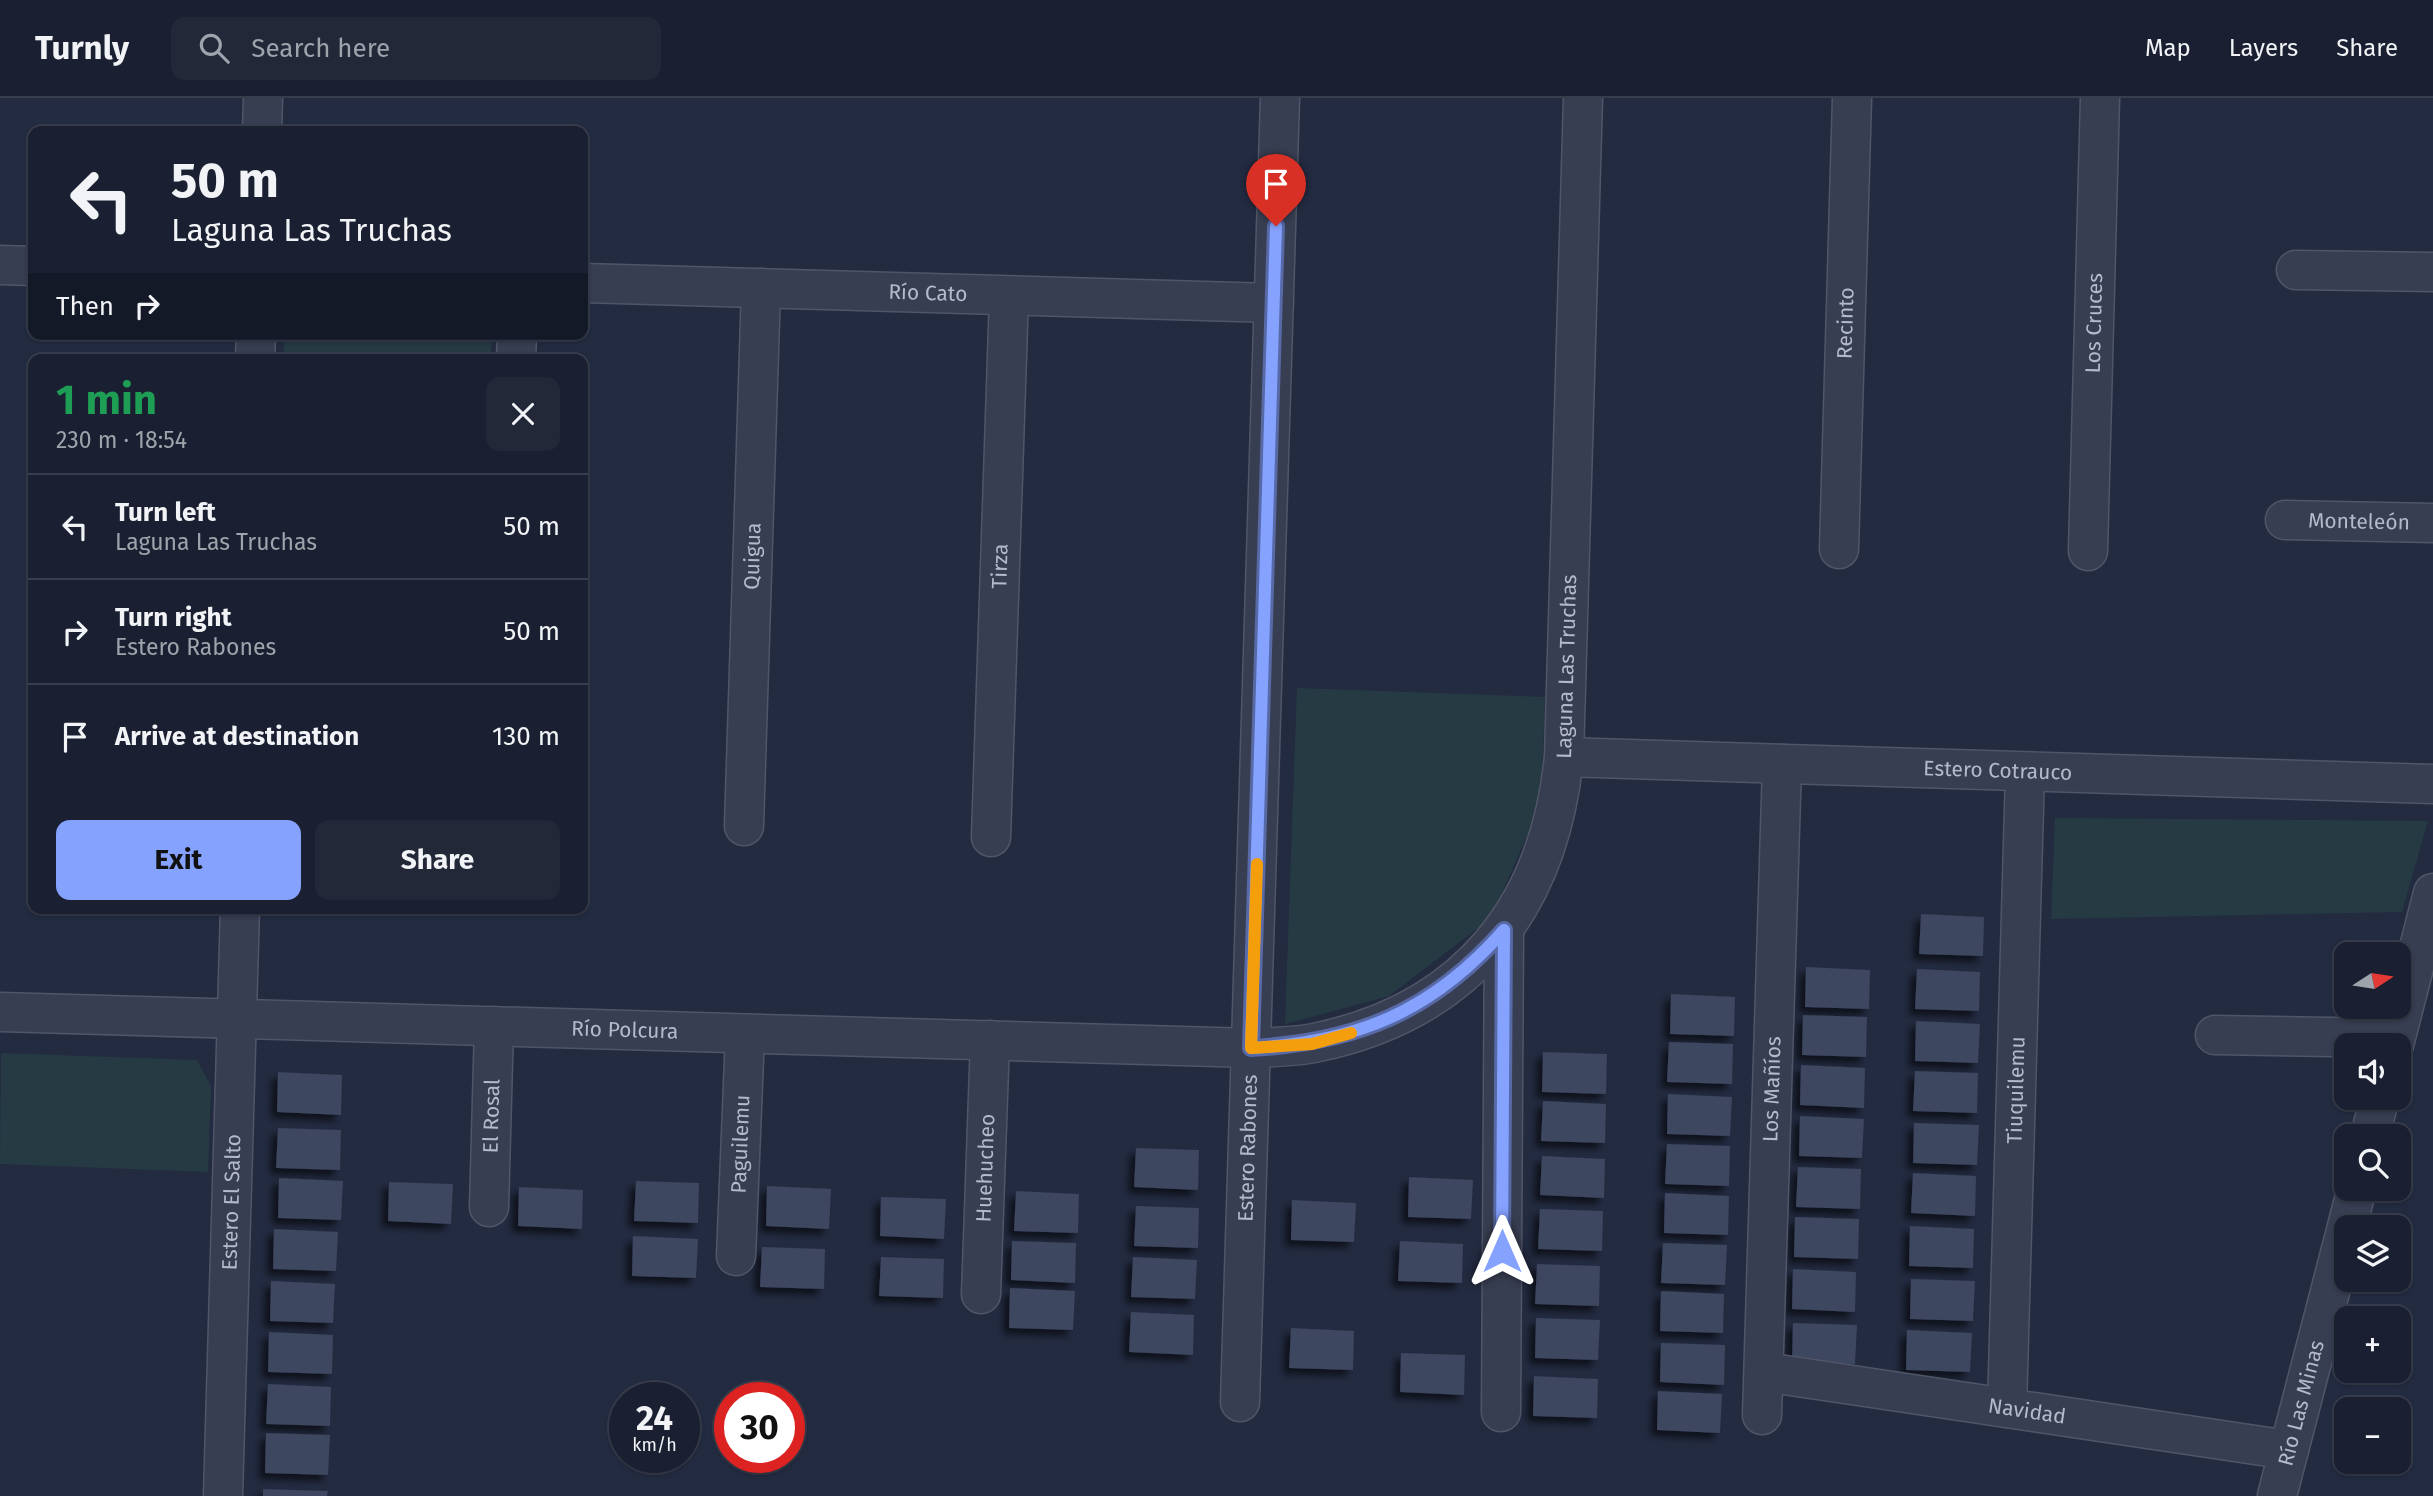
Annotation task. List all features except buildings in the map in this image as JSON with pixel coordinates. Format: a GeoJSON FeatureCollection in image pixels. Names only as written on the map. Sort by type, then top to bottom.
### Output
{"type":"FeatureCollection","features":[{"type":"Feature","properties":{"kind":"street"},"geometry":{"type":"LineString","coordinates":[[262,126],[263,98]]}},
{"type":"Feature","properties":{"kind":"street","name":"Estero Rabones"},"geometry":{"type":"LineString","coordinates":[[1240,1402],[1280,98]]}},
{"type":"Feature","properties":{"kind":"street","name":"Laguna Las Truchas"},"geometry":{"type":"LineString","coordinates":[[1251,1048],[1312,1044],[1380,1023],[1452,982],[1479,958],[1504,930],[1538,872],[1550,841],[1560,800],[1564,757],[1583,98]]}},
{"type":"Feature","properties":{"kind":"street","name":"Recinto"},"geometry":{"type":"LineString","coordinates":[[1839,549],[1852,98]]}},
{"type":"Feature","properties":{"kind":"street","name":"Los Cruces"},"geometry":{"type":"LineString","coordinates":[[2088,551],[2100,98]]}},
{"type":"Feature","properties":{"kind":"street"},"geometry":{"type":"LineString","coordinates":[[0,265],[28,266]]}},
{"type":"Feature","properties":{"kind":"street"},"geometry":{"type":"LineString","coordinates":[[2296,270],[2433,272]]}},
{"type":"Feature","properties":{"kind":"street","name":"Río Cato"},"geometry":{"type":"LineString","coordinates":[[588,283],[1274,303]]}},
{"type":"Feature","properties":{"kind":"street","name":"Quigua"},"geometry":{"type":"LineString","coordinates":[[744,826],[761,288]]}},
{"type":"Feature","properties":{"kind":"street","name":"Tirza"},"geometry":{"type":"LineString","coordinates":[[991,837],[1009,296]]}},
{"type":"Feature","properties":{"kind":"street","name":"Monteleón"},"geometry":{"type":"LineString","coordinates":[[2285,520],[2433,523]]}},
{"type":"Feature","properties":{"kind":"street","name":"Estero Cotrauco"},"geometry":{"type":"LineString","coordinates":[[1564,757],[2433,784]]}},
{"type":"Feature","properties":{"kind":"street","name":"Los Mañíos"},"geometry":{"type":"LineString","coordinates":[[1762,1415],[1782,764]]}},
{"type":"Feature","properties":{"kind":"street","name":"Tiuquilemu"},"geometry":{"type":"LineString","coordinates":[[2007,1408],[2025,772]]}},
{"type":"Feature","properties":{"kind":"street"},"geometry":{"type":"LineString","coordinates":[[2396,1033],[2433,893]]}},
{"type":"Feature","properties":{"kind":"street","name":"Estero El Salto"},"geometry":{"type":"LineString","coordinates":[[223,1496],[240,914]]}},
{"type":"Feature","properties":{"kind":"street"},"geometry":{"type":"LineString","coordinates":[[1501,1412],[1504,930]]}},
{"type":"Feature","properties":{"kind":"street","name":"Río Polcura"},"geometry":{"type":"LineString","coordinates":[[0,1012],[1251,1048]]}},
{"type":"Feature","properties":{"kind":"street","name":"El Rosal"},"geometry":{"type":"LineString","coordinates":[[489,1207],[494,1026]]}},
{"type":"Feature","properties":{"kind":"street","name":"Paguilemu"},"geometry":{"type":"LineString","coordinates":[[736,1256],[745,1034]]}},
{"type":"Feature","properties":{"kind":"street"},"geometry":{"type":"LineString","coordinates":[[2215,1035],[2334,1039]]}},
{"type":"Feature","properties":{"kind":"street","name":"Huehucheo"},"geometry":{"type":"LineString","coordinates":[[981,1294],[990,1040]]}},
{"type":"Feature","properties":{"kind":"street","name":"Río Las Minas"},"geometry":{"type":"LineString","coordinates":[[2277,1496],[2354,1201]]}},
{"type":"Feature","properties":{"kind":"street","name":"Navidad"},"geometry":{"type":"LineString","coordinates":[[1764,1372],[2289,1450]]}},
{"type":"Feature","properties":{"kind":"shaded area"},"geometry":{"type":"Polygon","coordinates":[[[284,340],[491,340],[491,354],[284,354],[284,340]]]}},
{"type":"Feature","properties":{"kind":"shaded area"},"geometry":{"type":"Polygon","coordinates":[[[1297,688],[1545,697],[1541,804],[1491,918],[1389,996],[1285,1024],[1297,688]]]}},
{"type":"Feature","properties":{"kind":"shaded area"},"geometry":{"type":"Polygon","coordinates":[[[2055,818],[2428,821],[2402,912],[2051,919],[2055,818]]]}},
{"type":"Feature","properties":{"kind":"shaded area"},"geometry":{"type":"Polygon","coordinates":[[[1,1053],[197,1060],[211,1086],[208,1172],[0,1164],[1,1053]]]}},
{"type":"Feature","properties":{"kind":"slow traffic"},"geometry":{"type":"LineString","coordinates":[[1257,864],[1251,1048],[1312,1044],[1351,1033]]}},
{"type":"Feature","properties":{"kind":"route"},"geometry":{"type":"LineString","coordinates":[[1276,226],[1251,1048],[1312,1044],[1380,1023],[1420,1003],[1452,982],[1479,958],[1504,930],[1502,1251]]}}]}
